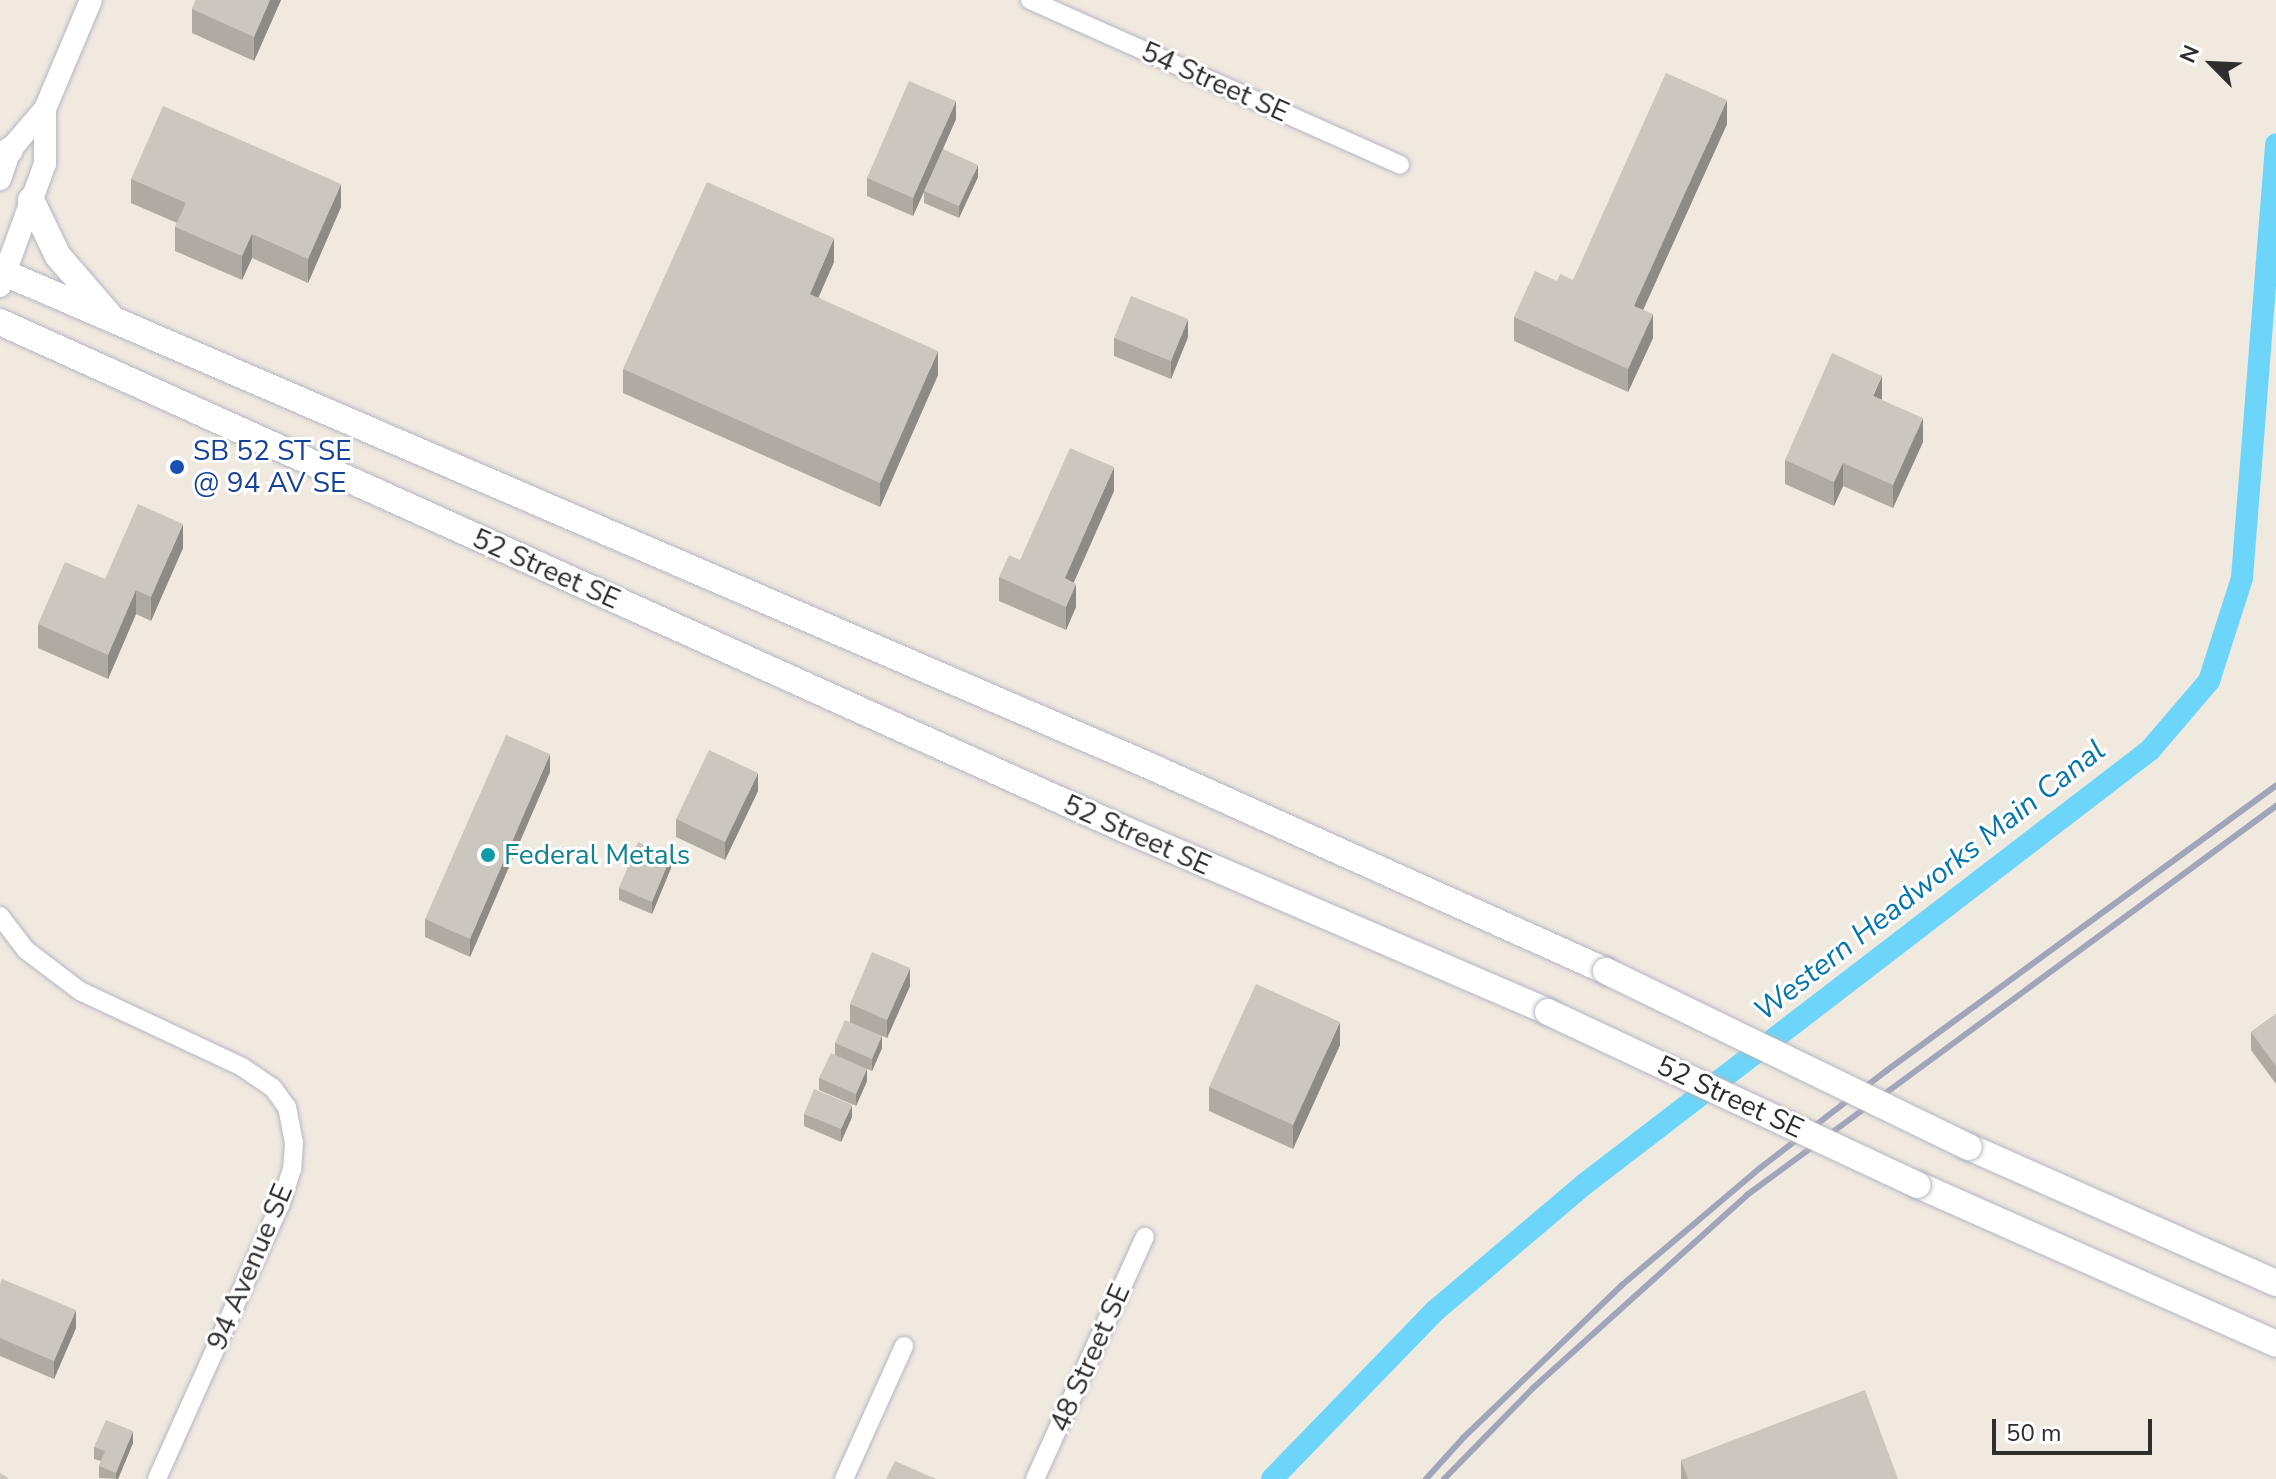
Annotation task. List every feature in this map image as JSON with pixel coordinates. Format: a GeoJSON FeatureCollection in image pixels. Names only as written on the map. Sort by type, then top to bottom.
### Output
{"type":"FeatureCollection","features":[{"type":"Feature","properties":{"kind":"main road"},"geometry":{"type":"LineString","coordinates":[[31,200],[58,256],[114,321]]}},
{"type":"Feature","properties":{"kind":"main road","name":"52 Street SE"},"geometry":{"type":"LineString","coordinates":[[1,277],[114,321],[1152,767],[1606,971],[1969,1147],[2276,1283]]}},
{"type":"Feature","properties":{"kind":"main road","name":"52 Street SE"},"geometry":{"type":"LineString","coordinates":[[0,322],[1109,823],[1548,1012],[1918,1185],[2276,1344]]}},
{"type":"Feature","properties":{"kind":"street"},"geometry":{"type":"LineString","coordinates":[[0,179],[5,155],[45,109],[91,0]]}},
{"type":"Feature","properties":{"kind":"street","name":"54 Street SE"},"geometry":{"type":"LineString","coordinates":[[1030,0],[1400,165]]}},
{"type":"Feature","properties":{"kind":"street"},"geometry":{"type":"LineString","coordinates":[[1,277],[45,164],[45,109]]}},
{"type":"Feature","properties":{"kind":"street","name":"94 Avenue SE"},"geometry":{"type":"LineString","coordinates":[[0,916],[26,950],[80,991],[242,1067],[273,1088],[287,1107],[294,1143],[292,1169],[280,1205],[157,1479]]}},
{"type":"Feature","properties":{"kind":"street","name":"48 Street SE"},"geometry":{"type":"LineString","coordinates":[[1035,1479],[1145,1237]]}},
{"type":"Feature","properties":{"kind":"street"},"geometry":{"type":"LineString","coordinates":[[844,1479],[904,1346]]}},
{"type":"Feature","properties":{"kind":"building"},"geometry":{"type":"Polygon","coordinates":[[[196,0],[270,0],[254,37],[192,9],[196,0]]]}},
{"type":"Feature","properties":{"kind":"building"},"geometry":{"type":"Polygon","coordinates":[[[1666,73],[1727,100],[1634,306],[1653,314],[1628,369],[1514,317],[1535,271],[1557,281],[1560,274],[1573,280],[1666,73]]]}},
{"type":"Feature","properties":{"kind":"building"},"geometry":{"type":"Polygon","coordinates":[[[909,81],[956,101],[913,198],[867,178],[909,81]]]}},
{"type":"Feature","properties":{"kind":"building"},"geometry":{"type":"Polygon","coordinates":[[[163,106],[341,184],[308,259],[252,234],[242,256],[175,227],[186,203],[131,179],[163,106]]]}},
{"type":"Feature","properties":{"kind":"building"},"geometry":{"type":"Polygon","coordinates":[[[943,149],[978,165],[959,206],[924,191],[943,149]]]}},
{"type":"Feature","properties":{"kind":"building"},"geometry":{"type":"Polygon","coordinates":[[[707,182],[834,238],[810,294],[938,351],[880,483],[623,369],[707,182]]]}},
{"type":"Feature","properties":{"kind":"building"},"geometry":{"type":"Polygon","coordinates":[[[1131,296],[1188,319],[1171,361],[1114,338],[1131,296]]]}},
{"type":"Feature","properties":{"kind":"building"},"geometry":{"type":"Polygon","coordinates":[[[1832,353],[1882,376],[1873,396],[1923,418],[1893,485],[1843,463],[1834,482],[1785,460],[1832,353]]]}},
{"type":"Feature","properties":{"kind":"building"},"geometry":{"type":"Polygon","coordinates":[[[1070,448],[1114,467],[1065,578],[1076,584],[1066,607],[999,577],[1009,555],[1020,560],[1070,448]]]}},
{"type":"Feature","properties":{"kind":"building"},"geometry":{"type":"Polygon","coordinates":[[[138,504],[183,524],[151,597],[136,590],[108,655],[38,624],[65,562],[105,579],[138,504]]]}},
{"type":"Feature","properties":{"kind":"building","name":"Federal Metals"},"geometry":{"type":"Polygon","coordinates":[[[506,735],[550,754],[470,939],[425,919],[506,735]]]}},
{"type":"Feature","properties":{"kind":"building"},"geometry":{"type":"Polygon","coordinates":[[[709,750],[758,773],[725,842],[676,819],[709,750]]]}},
{"type":"Feature","properties":{"kind":"building"},"geometry":{"type":"Polygon","coordinates":[[[638,842],[671,856],[652,902],[619,888],[638,842]]]}},
{"type":"Feature","properties":{"kind":"building"},"geometry":{"type":"Polygon","coordinates":[[[872,952],[910,968],[887,1020],[850,1004],[872,952]]]}},
{"type":"Feature","properties":{"kind":"building"},"geometry":{"type":"Polygon","coordinates":[[[1256,984],[1340,1022],[1293,1125],[1209,1087],[1256,984]]]}},
{"type":"Feature","properties":{"kind":"building"},"geometry":{"type":"Polygon","coordinates":[[[2276,1014],[2276,1066],[2251,1032],[2276,1014]]]}},
{"type":"Feature","properties":{"kind":"building"},"geometry":{"type":"Polygon","coordinates":[[[845,1020],[882,1036],[872,1059],[835,1043],[845,1020]]]}},
{"type":"Feature","properties":{"kind":"building"},"geometry":{"type":"Polygon","coordinates":[[[831,1053],[867,1069],[856,1094],[819,1078],[831,1053]]]}},
{"type":"Feature","properties":{"kind":"building"},"geometry":{"type":"Polygon","coordinates":[[[814,1089],[852,1105],[841,1129],[804,1114],[814,1089]]]}},
{"type":"Feature","properties":{"kind":"building"},"geometry":{"type":"Polygon","coordinates":[[[2,1279],[76,1310],[54,1361],[0,1338],[2,1279]]]}},
{"type":"Feature","properties":{"kind":"building"},"geometry":{"type":"Polygon","coordinates":[[[1865,1390],[1898,1479],[1688,1479],[1681,1460],[1865,1390]]]}},
{"type":"Feature","properties":{"kind":"building"},"geometry":{"type":"Polygon","coordinates":[[[106,1420],[133,1431],[116,1473],[99,1466],[105,1451],[94,1447],[106,1420]]]}},
{"type":"Feature","properties":{"kind":"building"},"geometry":{"type":"Polygon","coordinates":[[[895,1461],[936,1479],[886,1479],[895,1461]]]}},
{"type":"Feature","properties":{"kind":"waterway","name":"Western Headworks Main Canal"},"geometry":{"type":"LineString","coordinates":[[1272,1479],[1436,1310],[1586,1183],[2150,750],[2209,681],[2242,578],[2276,144]]}},
{"type":"Feature","properties":{"kind":"railway"},"geometry":{"type":"LineString","coordinates":[[1426,1479],[1463,1438],[1622,1285],[1760,1168],[1886,1071],[2276,786]]}},
{"type":"Feature","properties":{"kind":"railway"},"geometry":{"type":"LineString","coordinates":[[1444,1479],[1533,1388],[1747,1195],[2276,806]]}},
{"type":"Feature","properties":{"kind":"place","name":"SB 52 ST SE @ 94 AV SE"},"geometry":{"type":"Point","coordinates":[177,467]}},
{"type":"Feature","properties":{"kind":"place","name":"Federal Metals"},"geometry":{"type":"Point","coordinates":[488,855]}}]}
